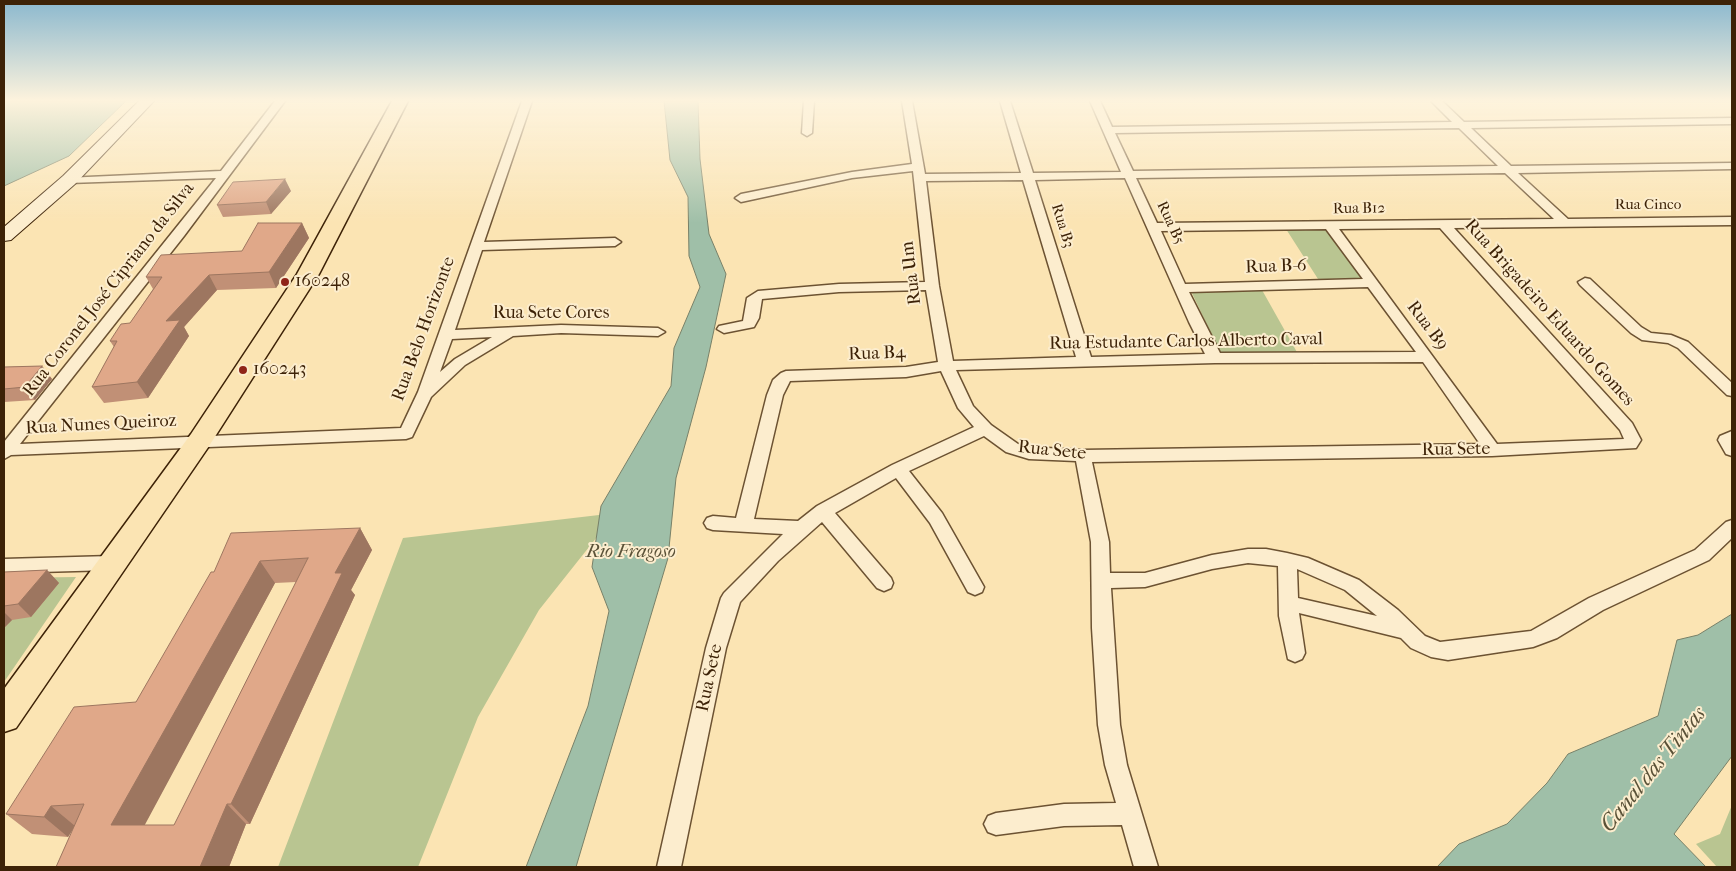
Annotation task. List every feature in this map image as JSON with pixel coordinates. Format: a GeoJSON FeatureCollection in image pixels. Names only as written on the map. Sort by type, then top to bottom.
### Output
{"type":"FeatureCollection","features":[{"type":"Feature","properties":{"kind":"main road"},"geometry":{"type":"LineString","coordinates":[[4,236],[69,180],[107,142]]}},
{"type":"Feature","properties":{"kind":"main road"},"geometry":{"type":"LineString","coordinates":[[4,717],[111,563],[200,440],[308,274],[378,142]]}},
{"type":"Feature","properties":{"kind":"street","name":"Rua Coronel José Cipriano da Silva"},"geometry":{"type":"LineString","coordinates":[[5,451],[180,233],[249,142]]}},
{"type":"Feature","properties":{"kind":"street","name":"Rua Belo Horizonte"},"geometry":{"type":"LineString","coordinates":[[200,440],[406,433],[421,403],[446,335],[512,142]]}},
{"type":"Feature","properties":{"kind":"street","name":"Rua Um"},"geometry":{"type":"LineString","coordinates":[[914,142],[932,286],[946,366],[966,408],[985,429]]}},
{"type":"Feature","properties":{"kind":"street","name":"Rua B3"},"geometry":{"type":"LineString","coordinates":[[1018,142],[1085,362]]}},
{"type":"Feature","properties":{"kind":"street","name":"Rua B5"},"geometry":{"type":"LineString","coordinates":[[1115,142],[1215,358]]}},
{"type":"Feature","properties":{"kind":"street"},"geometry":{"type":"LineString","coordinates":[[1479,142],[1564,222]]}},
{"type":"Feature","properties":{"kind":"street"},"geometry":{"type":"LineString","coordinates":[[741,198],[852,175],[919,173],[1029,176],[1129,175],[1732,166]]}},
{"type":"Feature","properties":{"kind":"street"},"geometry":{"type":"LineString","coordinates":[[69,180],[224,174]]}},
{"type":"Feature","properties":{"kind":"street","name":"Rua Cinco"},"geometry":{"type":"LineString","coordinates":[[1564,222],[1732,221]]}},
{"type":"Feature","properties":{"kind":"street","name":"Rua B12"},"geometry":{"type":"LineString","coordinates":[[1154,227],[1564,222]]}},
{"type":"Feature","properties":{"kind":"street","name":"Rua Brigadeiro Eduardo Gomes"},"geometry":{"type":"LineString","coordinates":[[1443,224],[1626,427]]}},
{"type":"Feature","properties":{"kind":"street","name":"Rua B9"},"geometry":{"type":"LineString","coordinates":[[1330,226],[1427,357],[1492,450]]}},
{"type":"Feature","properties":{"kind":"street"},"geometry":{"type":"LineString","coordinates":[[475,246],[615,242]]}},
{"type":"Feature","properties":{"kind":"street"},"geometry":{"type":"LineString","coordinates":[[1585,282],[1636,330],[1647,337],[1671,339],[1683,345],[1732,391]]}},
{"type":"Feature","properties":{"kind":"street","name":"Rua B-6"},"geometry":{"type":"LineString","coordinates":[[1181,288],[1372,283]]}},
{"type":"Feature","properties":{"kind":"street"},"geometry":{"type":"LineString","coordinates":[[724,329],[749,324],[752,318],[754,298],[770,292],[932,286]]}},
{"type":"Feature","properties":{"kind":"street","name":"Rua Sete Cores"},"geometry":{"type":"LineString","coordinates":[[446,335],[562,329],[658,332]]}},
{"type":"Feature","properties":{"kind":"street"},"geometry":{"type":"LineString","coordinates":[[421,403],[445,374],[460,362],[476,351],[513,332]]}},
{"type":"Feature","properties":{"kind":"street","name":"Rua Estudante Carlos Alberto Caval"},"geometry":{"type":"LineString","coordinates":[[946,366],[1215,358],[1427,357]]}},
{"type":"Feature","properties":{"kind":"street","name":"Rua B4"},"geometry":{"type":"LineString","coordinates":[[744,523],[775,395],[781,380],[786,376],[906,372],[946,366]]}},
{"type":"Feature","properties":{"kind":"street","name":"Rua Sete"},"geometry":{"type":"LineString","coordinates":[[669,867],[716,648],[731,598],[801,528],[823,512],[898,469],[985,429],[1012,448],[1029,453],[1082,456],[1492,450],[1621,446],[1630,444],[1633,440],[1626,427]]}},
{"type":"Feature","properties":{"kind":"street"},"geometry":{"type":"LineString","coordinates":[[1732,436],[1726,440],[1732,450]]}},
{"type":"Feature","properties":{"kind":"street","name":"Rua Nunes Queiroz"},"geometry":{"type":"LineString","coordinates":[[5,451],[200,440]]}},
{"type":"Feature","properties":{"kind":"street"},"geometry":{"type":"LineString","coordinates":[[1082,456],[1100,542],[1102,628],[1109,725],[1116,765],[1146,867]]}},
{"type":"Feature","properties":{"kind":"street"},"geometry":{"type":"LineString","coordinates":[[898,469],[936,518],[975,587]]}},
{"type":"Feature","properties":{"kind":"street"},"geometry":{"type":"LineString","coordinates":[[823,512],[884,583]]}},
{"type":"Feature","properties":{"kind":"street"},"geometry":{"type":"LineString","coordinates":[[713,523],[744,523],[801,528]]}},
{"type":"Feature","properties":{"kind":"street"},"geometry":{"type":"LineString","coordinates":[[1102,581],[1145,580],[1212,562],[1248,556],[1266,556],[1287,560],[1325,572],[1352,585],[1391,616],[1418,642],[1438,651],[1533,638],[1550,632],[1596,604],[1702,555],[1732,528]]}},
{"type":"Feature","properties":{"kind":"street"},"geometry":{"type":"LineString","coordinates":[[1287,560],[1288,603],[1295,653]]}},
{"type":"Feature","properties":{"kind":"street"},"geometry":{"type":"LineString","coordinates":[[4,566],[111,563]]}},
{"type":"Feature","properties":{"kind":"street"},"geometry":{"type":"LineString","coordinates":[[1288,603],[1406,631]]}},
{"type":"Feature","properties":{"kind":"street"},"geometry":{"type":"LineString","coordinates":[[996,824],[1071,815],[1130,814]]}},
{"type":"Feature","properties":{"kind":"shaded area"},"geometry":{"type":"Polygon","coordinates":[[[1327,228],[1362,279],[1318,279],[1286,229],[1327,228]]]}},
{"type":"Feature","properties":{"kind":"shaded area"},"geometry":{"type":"Polygon","coordinates":[[[1262,290],[1298,354],[1221,355],[1191,291],[1262,290]]]}},
{"type":"Feature","properties":{"kind":"shaded area"},"geometry":{"type":"Polygon","coordinates":[[[616,513],[539,610],[478,717],[418,867],[278,867],[403,538],[616,513]]]}},
{"type":"Feature","properties":{"kind":"shaded area"},"geometry":{"type":"Polygon","coordinates":[[[76,577],[4,682],[4,578],[76,577]]]}},
{"type":"Feature","properties":{"kind":"shaded area"},"geometry":{"type":"Polygon","coordinates":[[[1732,805],[1732,867],[1717,867],[1696,844],[1720,834],[1732,805]]]}},
{"type":"Feature","properties":{"kind":"water"},"geometry":{"type":"Polygon","coordinates":[[[4,142],[84,142],[69,156],[4,186],[4,142]]]}},
{"type":"Feature","properties":{"kind":"water","name":"Rio Fragoso"},"geometry":{"type":"Polygon","coordinates":[[[668,142],[699,142],[709,234],[726,274],[706,367],[676,478],[668,558],[576,867],[526,867],[588,706],[609,611],[592,567],[601,506],[671,386],[674,348],[700,287],[689,256],[688,197],[670,160],[668,142]]]}},
{"type":"Feature","properties":{"kind":"water","name":"Canal das Tintas"},"geometry":{"type":"Polygon","coordinates":[[[1732,614],[1732,756],[1674,834],[1706,867],[1437,867],[1459,844],[1507,824],[1547,783],[1568,754],[1658,716],[1677,640],[1698,635],[1732,614]]]}},
{"type":"Feature","properties":{"kind":"building"},"geometry":{"type":"Polygon","coordinates":[[[285,179],[266,202],[217,205],[233,182],[285,179]]]}},
{"type":"Feature","properties":{"kind":"building"},"geometry":{"type":"Polygon","coordinates":[[[258,223],[302,223],[269,272],[209,275],[166,321],[180,320],[137,382],[92,387],[117,341],[110,341],[121,324],[130,323],[162,277],[146,277],[161,255],[242,251],[258,223]]]}},
{"type":"Feature","properties":{"kind":"building"},"geometry":{"type":"Polygon","coordinates":[[[42,366],[25,387],[4,389],[4,367],[42,366]]]}},
{"type":"Feature","properties":{"kind":"building"},"geometry":{"type":"Polygon","coordinates":[[[360,528],[335,573],[342,573],[231,804],[227,804],[200,867],[56,867],[84,804],[51,806],[44,817],[6,814],[74,707],[136,702],[211,572],[214,572],[231,533],[360,528]],[[308,558],[260,561],[111,825],[174,825],[308,558]]]}},
{"type":"Feature","properties":{"kind":"building"},"geometry":{"type":"Polygon","coordinates":[[[47,570],[18,604],[4,606],[4,572],[47,570]]]}},
{"type":"Feature","properties":{"kind":"place","name":"160248"},"geometry":{"type":"Point","coordinates":[285,282]}},
{"type":"Feature","properties":{"kind":"place","name":"160243"},"geometry":{"type":"Point","coordinates":[243,370]}}]}
